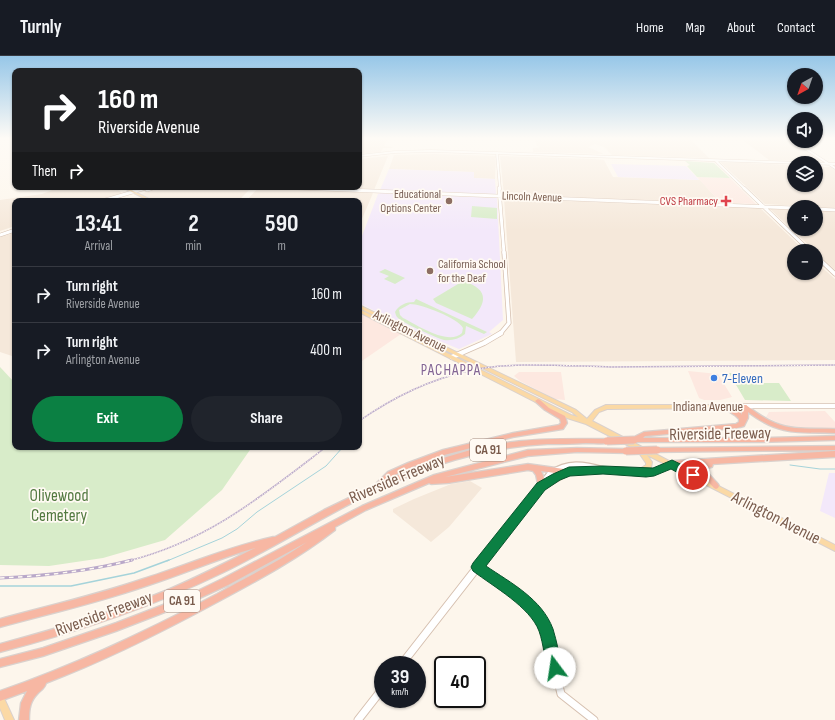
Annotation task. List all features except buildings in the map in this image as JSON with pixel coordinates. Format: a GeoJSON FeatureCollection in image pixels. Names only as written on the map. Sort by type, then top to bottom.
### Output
{"type":"FeatureCollection","features":[{"type":"Feature","properties":{"kind":"highway"},"geometry":{"type":"LineString","coordinates":[[375,488],[390,474],[443,453],[513,435],[561,427],[564,423],[563,418],[547,409],[538,401]]}},
{"type":"Feature","properties":{"kind":"highway"},"geometry":{"type":"LineString","coordinates":[[724,406],[742,418],[742,424]]}},
{"type":"Feature","properties":{"kind":"highway"},"geometry":{"type":"LineString","coordinates":[[634,440],[644,434],[737,426],[742,424],[746,416],[744,406]]}},
{"type":"Feature","properties":{"kind":"highway"},"geometry":{"type":"LineString","coordinates":[[744,406],[767,422],[780,427],[794,430],[835,431]]}},
{"type":"Feature","properties":{"kind":"highway","name":"Riverside Freeway"},"geometry":{"type":"LineString","coordinates":[[0,648],[25,642],[117,614],[189,585],[282,538],[375,488],[409,474],[471,453],[527,443],[634,440],[755,440],[835,438]]}},
{"type":"Feature","properties":{"kind":"highway","name":"Riverside Freeway"},"geometry":{"type":"LineString","coordinates":[[0,663],[12,661],[116,627],[191,598],[225,582],[344,519],[424,481],[453,471],[528,452],[577,450],[626,451],[835,448]]}},
{"type":"Feature","properties":{"kind":"highway"},"geometry":{"type":"LineString","coordinates":[[672,464],[835,454]]}},
{"type":"Feature","properties":{"kind":"highway"},"geometry":{"type":"LineString","coordinates":[[716,486],[702,471],[705,466],[722,462]]}},
{"type":"Feature","properties":{"kind":"highway"},"geometry":{"type":"LineString","coordinates":[[424,481],[448,480],[528,467],[569,472]]}},
{"type":"Feature","properties":{"kind":"highway"},"geometry":{"type":"LineString","coordinates":[[528,467],[539,473],[541,476],[541,486]]}},
{"type":"Feature","properties":{"kind":"highway"},"geometry":{"type":"LineString","coordinates":[[0,696],[44,681],[127,645],[194,610],[309,546],[344,519]]}},
{"type":"Feature","properties":{"kind":"highway"},"geometry":{"type":"LineString","coordinates":[[0,623],[101,598],[184,570],[247,545],[282,538]]}},
{"type":"Feature","properties":{"kind":"highway"},"geometry":{"type":"LineString","coordinates":[[24,720],[25,701],[44,681]]}},
{"type":"Feature","properties":{"kind":"main road"},"geometry":{"type":"LineString","coordinates":[[452,358],[495,337],[505,330],[509,323],[498,169]]}},
{"type":"Feature","properties":{"kind":"main road"},"geometry":{"type":"LineString","coordinates":[[724,169],[803,244]]}},
{"type":"Feature","properties":{"kind":"main road"},"geometry":{"type":"LineString","coordinates":[[124,190],[144,198]]}},
{"type":"Feature","properties":{"kind":"main road"},"geometry":{"type":"LineString","coordinates":[[128,190],[140,198]]}},
{"type":"Feature","properties":{"kind":"main road"},"geometry":{"type":"LineString","coordinates":[[118,198],[141,190]]}},
{"type":"Feature","properties":{"kind":"main road"},"geometry":{"type":"LineString","coordinates":[[113,198],[144,190]]}},
{"type":"Feature","properties":{"kind":"main road","name":"Lincoln Avenue"},"geometry":{"type":"LineString","coordinates":[[346,190],[787,208]]}},
{"type":"Feature","properties":{"kind":"main road"},"geometry":{"type":"LineString","coordinates":[[823,209],[835,210]]}},
{"type":"Feature","properties":{"kind":"main road"},"geometry":{"type":"LineString","coordinates":[[0,233],[12,230]]}},
{"type":"Feature","properties":{"kind":"main road"},"geometry":{"type":"LineString","coordinates":[[823,263],[835,274]]}},
{"type":"Feature","properties":{"kind":"main road","name":"Arlington Avenue"},"geometry":{"type":"LineString","coordinates":[[362,307],[574,411],[588,422],[835,548]]}},
{"type":"Feature","properties":{"kind":"main road","name":"Arlington Avenue"},"geometry":{"type":"LineString","coordinates":[[362,312],[570,417],[588,422]]}},
{"type":"Feature","properties":{"kind":"main road","name":"Indiana Avenue"},"geometry":{"type":"LineString","coordinates":[[588,422],[597,411],[606,407],[835,406]]}},
{"type":"Feature","properties":{"kind":"main road"},"geometry":{"type":"LineString","coordinates":[[636,447],[649,462],[649,466],[640,473]]}},
{"type":"Feature","properties":{"kind":"main road"},"geometry":{"type":"LineString","coordinates":[[408,656],[545,480],[554,471],[564,465],[572,464],[603,470]]}},
{"type":"Feature","properties":{"kind":"main road"},"geometry":{"type":"LineString","coordinates":[[541,486],[569,472],[603,470],[640,473],[654,472],[672,464]]}},
{"type":"Feature","properties":{"kind":"main road"},"geometry":{"type":"LineString","coordinates":[[478,567],[527,603],[538,615],[546,630],[561,694],[594,720]]}},
{"type":"Feature","properties":{"kind":"main road"},"geometry":{"type":"LineString","coordinates":[[0,699],[10,720]]}},
{"type":"Feature","properties":{"kind":"main road"},"geometry":{"type":"LineString","coordinates":[[358,720],[374,700]]}},
{"type":"Feature","properties":{"kind":"shaded area"},"geometry":{"type":"Polygon","coordinates":[[[362,169],[383,169],[374,190],[362,190],[362,169]]]}},
{"type":"Feature","properties":{"kind":"shaded area"},"geometry":{"type":"Polygon","coordinates":[[[389,169],[495,169],[495,179],[474,178],[474,172],[389,169]]]}},
{"type":"Feature","properties":{"kind":"shaded area"},"geometry":{"type":"Polygon","coordinates":[[[389,169],[474,172],[474,178],[495,179],[496,194],[380,190],[389,169]]]}},
{"type":"Feature","properties":{"kind":"shaded area"},"geometry":{"type":"Polygon","coordinates":[[[501,169],[609,169],[613,177],[700,180],[721,203],[504,195],[501,169]]]}},
{"type":"Feature","properties":{"kind":"shaded area"},"geometry":{"type":"Polygon","coordinates":[[[614,169],[689,169],[699,180],[618,177],[614,169]]]}},
{"type":"Feature","properties":{"kind":"shaded area"},"geometry":{"type":"Polygon","coordinates":[[[727,169],[787,169],[787,192],[823,192],[823,169],[835,170],[835,208],[823,207],[823,200],[787,200],[787,205],[765,204],[727,169]]]}},
{"type":"Feature","properties":{"kind":"shaded area"},"geometry":{"type":"Polygon","coordinates":[[[697,177],[730,178],[756,204],[721,203],[697,177]]]}},
{"type":"Feature","properties":{"kind":"shaded area"},"geometry":{"type":"Polygon","coordinates":[[[52,190],[118,190],[122,193],[105,198],[14,198],[42,194],[52,190]]]}},
{"type":"Feature","properties":{"kind":"shaded area"},"geometry":{"type":"Polygon","coordinates":[[[154,190],[249,190],[241,198],[150,198],[141,194],[154,190]]]}},
{"type":"Feature","properties":{"kind":"shaded area"},"geometry":{"type":"Polygon","coordinates":[[[256,190],[327,190],[373,193],[362,219],[362,198],[249,198],[256,190]]]}},
{"type":"Feature","properties":{"kind":"shaded area","name":"California School for the Deaf"},"geometry":{"type":"Polygon","coordinates":[[[378,194],[497,198],[503,320],[489,332],[492,334],[459,349],[420,333],[362,304],[362,236],[378,194]]]}},
{"type":"Feature","properties":{"kind":"shaded area"},"geometry":{"type":"Polygon","coordinates":[[[12,198],[12,227],[0,231],[0,200],[12,198]]]}},
{"type":"Feature","properties":{"kind":"shaded area"},"geometry":{"type":"Polygon","coordinates":[[[504,198],[760,208],[787,234],[787,236],[789,236],[798,244],[787,244],[787,280],[823,280],[823,268],[835,279],[835,360],[516,362],[504,198]]]}},
{"type":"Feature","properties":{"kind":"shaded area"},"geometry":{"type":"Polygon","coordinates":[[[770,209],[787,209],[787,225],[770,209]]]}},
{"type":"Feature","properties":{"kind":"shaded area"},"geometry":{"type":"Polygon","coordinates":[[[823,210],[835,211],[835,270],[823,259],[823,244],[807,244],[799,236],[823,236],[823,210]]]}},
{"type":"Feature","properties":{"kind":"shaded area"},"geometry":{"type":"Polygon","coordinates":[[[12,234],[12,356],[0,352],[0,237],[12,234]]]}},
{"type":"Feature","properties":{"kind":"shaded area"},"geometry":{"type":"Polygon","coordinates":[[[362,314],[401,334],[362,361],[362,314]]]}},
{"type":"Feature","properties":{"kind":"shaded area"},"geometry":{"type":"Polygon","coordinates":[[[688,371],[718,374],[732,397],[720,400],[704,400],[699,398],[688,371]]]}},
{"type":"Feature","properties":{"kind":"shaded area"},"geometry":{"type":"Polygon","coordinates":[[[519,372],[561,372],[565,400],[555,399],[520,381],[514,376],[519,372]]]}},
{"type":"Feature","properties":{"kind":"shaded area"},"geometry":{"type":"Polygon","coordinates":[[[825,411],[835,422],[835,429],[785,426],[766,417],[769,412],[825,411]]]}},
{"type":"Feature","properties":{"kind":"shaded area"},"geometry":{"type":"Polygon","coordinates":[[[829,473],[835,473],[835,518],[820,511],[829,473]]]}},
{"type":"Feature","properties":{"kind":"shaded area"},"geometry":{"type":"Polygon","coordinates":[[[470,481],[482,488],[449,527],[431,542],[393,512],[393,509],[451,484],[470,481]]]}},
{"type":"Feature","properties":{"kind":"green space"},"geometry":{"type":"Polygon","coordinates":[[[690,169],[720,169],[730,178],[697,177],[690,169]]]}},
{"type":"Feature","properties":{"kind":"green space"},"geometry":{"type":"Polygon","coordinates":[[[472,206],[497,208],[497,219],[471,217],[472,206]]]}},
{"type":"Feature","properties":{"kind":"green space"},"geometry":{"type":"Polygon","coordinates":[[[385,269],[405,278],[395,284],[384,279],[389,276],[379,272],[385,269]]]}},
{"type":"Feature","properties":{"kind":"green space"},"geometry":{"type":"Polygon","coordinates":[[[463,281],[477,288],[483,296],[481,307],[472,319],[436,303],[433,299],[463,281]]]}},
{"type":"Feature","properties":{"kind":"green space"},"geometry":{"type":"Polygon","coordinates":[[[416,299],[487,332],[484,334],[466,326],[465,334],[463,336],[452,340],[444,340],[406,323],[396,316],[395,312],[401,306],[406,303],[414,302],[416,299]],[[410,304],[399,310],[400,315],[424,329],[441,336],[456,336],[462,333],[463,328],[454,320],[439,312],[410,304]]]}},
{"type":"Feature","properties":{"kind":"green space","name":"Olivewood Cemetery"},"geometry":{"type":"Polygon","coordinates":[[[0,367],[12,380],[12,450],[250,450],[222,490],[165,540],[103,558],[49,566],[0,565],[0,367]]]}},
{"type":"Feature","properties":{"kind":"green space"},"geometry":{"type":"Polygon","coordinates":[[[729,373],[733,373],[737,380],[741,383],[779,383],[791,401],[745,400],[729,373]]]}},
{"type":"Feature","properties":{"kind":"waterway"},"geometry":{"type":"LineString","coordinates":[[167,561],[222,538],[237,529],[257,512],[326,466],[340,450]]}},
{"type":"Feature","properties":{"kind":"waterway"},"geometry":{"type":"LineString","coordinates":[[790,465],[820,469],[835,469]]}},
{"type":"Feature","properties":{"kind":"waterway"},"geometry":{"type":"LineString","coordinates":[[0,586],[71,586],[134,573],[169,560]]}},
{"type":"Feature","properties":{"kind":"railway"},"geometry":{"type":"LineString","coordinates":[[362,419],[397,397],[439,379],[468,371],[502,366],[695,367],[835,365]]}},
{"type":"Feature","properties":{"kind":"railway"},"geometry":{"type":"LineString","coordinates":[[129,561],[184,542],[209,529],[233,515],[279,483],[322,450]]}},
{"type":"Feature","properties":{"kind":"railway"},"geometry":{"type":"LineString","coordinates":[[0,578],[67,572],[129,561]]}},
{"type":"Feature","properties":{"kind":"place","name":"Educational Options Center"},"geometry":{"type":"Point","coordinates":[449,201]}},
{"type":"Feature","properties":{"kind":"place","name":"CVS Pharmacy"},"geometry":{"type":"Point","coordinates":[726,201]}},
{"type":"Feature","properties":{"kind":"place","name":"California School for the Deaf"},"geometry":{"type":"Point","coordinates":[430,271]}},
{"type":"Feature","properties":{"kind":"place","name":"7-Eleven"},"geometry":{"type":"Point","coordinates":[714,378]}},
{"type":"Feature","properties":{"kind":"district","name":"PACHAPPA"},"geometry":{"type":"Point","coordinates":[451,370]}},
{"type":"Feature","properties":{"kind":"route"},"geometry":{"type":"LineString","coordinates":[[555,668],[546,630],[538,615],[527,603],[478,567],[541,486],[557,477],[569,472],[603,470],[646,473],[654,472],[672,464],[693,475]]}}]}
